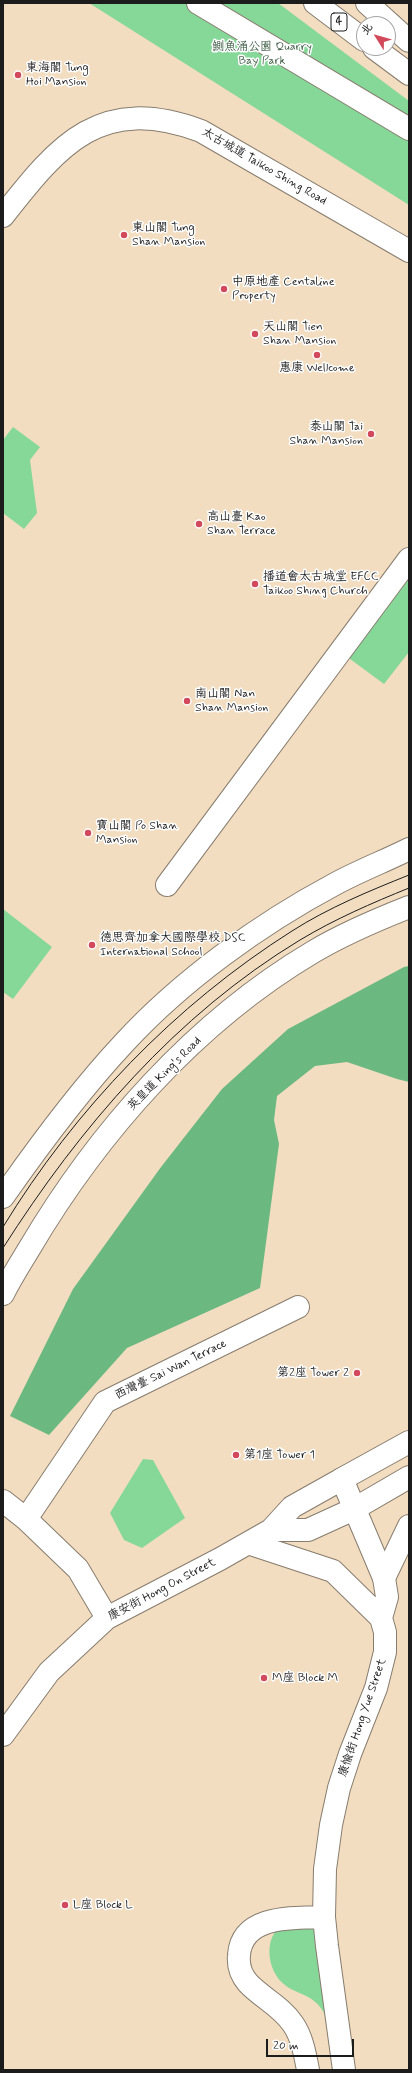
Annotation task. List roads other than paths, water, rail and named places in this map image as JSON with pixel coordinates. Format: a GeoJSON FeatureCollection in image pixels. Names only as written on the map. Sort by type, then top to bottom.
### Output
{"type":"FeatureCollection","features":[{"type":"Feature","properties":{"kind":"main road"},"geometry":{"type":"LineString","coordinates":[[198,3],[409,129]]}},
{"type":"Feature","properties":{"kind":"main road","name":"4"},"geometry":{"type":"LineString","coordinates":[[315,3],[356,34]]}},
{"type":"Feature","properties":{"kind":"main road"},"geometry":{"type":"LineString","coordinates":[[366,3],[409,40]]}},
{"type":"Feature","properties":{"kind":"main road"},"geometry":{"type":"LineString","coordinates":[[385,56],[409,74]]}},
{"type":"Feature","properties":{"kind":"main road","name":"太古城道 Taikoo Shing Road"},"geometry":{"type":"LineString","coordinates":[[3,216],[40,169],[72,140],[108,123],[126,118],[146,118],[183,124],[201,131],[409,251]]}},
{"type":"Feature","properties":{"kind":"main road"},"geometry":{"type":"LineString","coordinates":[[167,885],[409,559]]}},
{"type":"Feature","properties":{"kind":"main road"},"geometry":{"type":"LineString","coordinates":[[3,1197],[77,1097],[124,1043],[187,985],[226,953],[277,918],[336,884],[409,849]]}},
{"type":"Feature","properties":{"kind":"main road","name":"英皇道 King's Road"},"geometry":{"type":"LineString","coordinates":[[3,1294],[48,1217],[85,1162],[121,1118],[175,1060],[222,1018],[266,984],[313,952],[358,928],[409,907]]}},
{"type":"Feature","properties":{"kind":"main road"},"geometry":{"type":"LineString","coordinates":[[3,1183],[33,1155]]}},
{"type":"Feature","properties":{"kind":"main road","name":"西灣臺 Sai Wan Terrace"},"geometry":{"type":"LineString","coordinates":[[26,1519],[105,1402],[298,1307]]}},
{"type":"Feature","properties":{"kind":"main road","name":"康安街 Hong On Street"},"geometry":{"type":"LineString","coordinates":[[3,1735],[49,1672],[107,1618],[271,1530],[292,1507],[409,1442]]}},
{"type":"Feature","properties":{"kind":"main road","name":"康安街 Hong On Street"},"geometry":{"type":"LineString","coordinates":[[271,1530],[308,1530],[354,1509],[409,1477]]}},
{"type":"Feature","properties":{"kind":"main road","name":"康愉街 Hong Yue Street"},"geometry":{"type":"LineString","coordinates":[[342,1479],[384,1578],[387,1597],[381,1618],[385,1632],[385,1652],[376,1688],[350,1754],[331,1825],[325,1869],[324,1917],[326,1946],[344,2070]]}},
{"type":"Feature","properties":{"kind":"main road"},"geometry":{"type":"LineString","coordinates":[[3,1501],[26,1519],[78,1569],[107,1618]]}},
{"type":"Feature","properties":{"kind":"main road"},"geometry":{"type":"LineString","coordinates":[[384,1578],[409,1526]]}},
{"type":"Feature","properties":{"kind":"main road"},"geometry":{"type":"LineString","coordinates":[[248,1543],[334,1571],[381,1618]]}},
{"type":"Feature","properties":{"kind":"main road"},"geometry":{"type":"LineString","coordinates":[[308,2070],[305,2053],[294,2026],[287,2015],[254,1989],[243,1977],[238,1960],[239,1950],[247,1935],[262,1924],[287,1919],[324,1917]]}},
{"type":"Feature","properties":{"kind":"tram line"},"geometry":{"type":"LineString","coordinates":[[3,1227],[31,1183],[62,1141],[95,1101],[131,1062],[168,1026],[249,960],[292,931],[334,907],[409,875]]}},
{"type":"Feature","properties":{"kind":"tram line"},"geometry":{"type":"LineString","coordinates":[[3,1248],[64,1159],[98,1117],[134,1077],[172,1039],[212,1003],[255,970],[300,940],[354,912],[409,888]]}},
{"type":"Feature","properties":{"kind":"place","name":"東海閣 Tung Hoi Mansion"},"geometry":{"type":"Point","coordinates":[18,75]}},
{"type":"Feature","properties":{"kind":"place","name":"東山閣 Tung Shan Mansion"},"geometry":{"type":"Point","coordinates":[124,235]}},
{"type":"Feature","properties":{"kind":"place","name":"中原地產 Centaline Property"},"geometry":{"type":"Point","coordinates":[224,289]}},
{"type":"Feature","properties":{"kind":"place","name":"天山閣 Tien Shan Mansion"},"geometry":{"type":"Point","coordinates":[255,334]}},
{"type":"Feature","properties":{"kind":"place","name":"惠康 Wellcome"},"geometry":{"type":"Point","coordinates":[317,355]}},
{"type":"Feature","properties":{"kind":"place","name":"泰山閣 Tai Shan Mansion"},"geometry":{"type":"Point","coordinates":[371,434]}},
{"type":"Feature","properties":{"kind":"place","name":"高山臺 Kao Shan Terrace"},"geometry":{"type":"Point","coordinates":[199,524]}},
{"type":"Feature","properties":{"kind":"place","name":"播道會太古城堂 EFCC Taikoo Shing Church"},"geometry":{"type":"Point","coordinates":[255,584]}},
{"type":"Feature","properties":{"kind":"place","name":"南山閣 Nan Shan Mansion"},"geometry":{"type":"Point","coordinates":[187,701]}},
{"type":"Feature","properties":{"kind":"place","name":"寶山閣 Po Shan Mansion"},"geometry":{"type":"Point","coordinates":[88,833]}},
{"type":"Feature","properties":{"kind":"place","name":"德思齊加拿大國際學校 DSC International School"},"geometry":{"type":"Point","coordinates":[92,945]}},
{"type":"Feature","properties":{"kind":"place","name":"第2座 Tower 2"},"geometry":{"type":"Point","coordinates":[357,1373]}},
{"type":"Feature","properties":{"kind":"place","name":"第1座 Tower 1"},"geometry":{"type":"Point","coordinates":[236,1455]}},
{"type":"Feature","properties":{"kind":"place","name":"M座 Block M"},"geometry":{"type":"Point","coordinates":[264,1678]}},
{"type":"Feature","properties":{"kind":"place","name":"L座 Block L"},"geometry":{"type":"Point","coordinates":[65,1905]}},
{"type":"Feature","properties":{"kind":"park label","name":"鰂魚涌公園 Quarry Bay Park"},"geometry":{"type":"Point","coordinates":[262,54]}}]}
